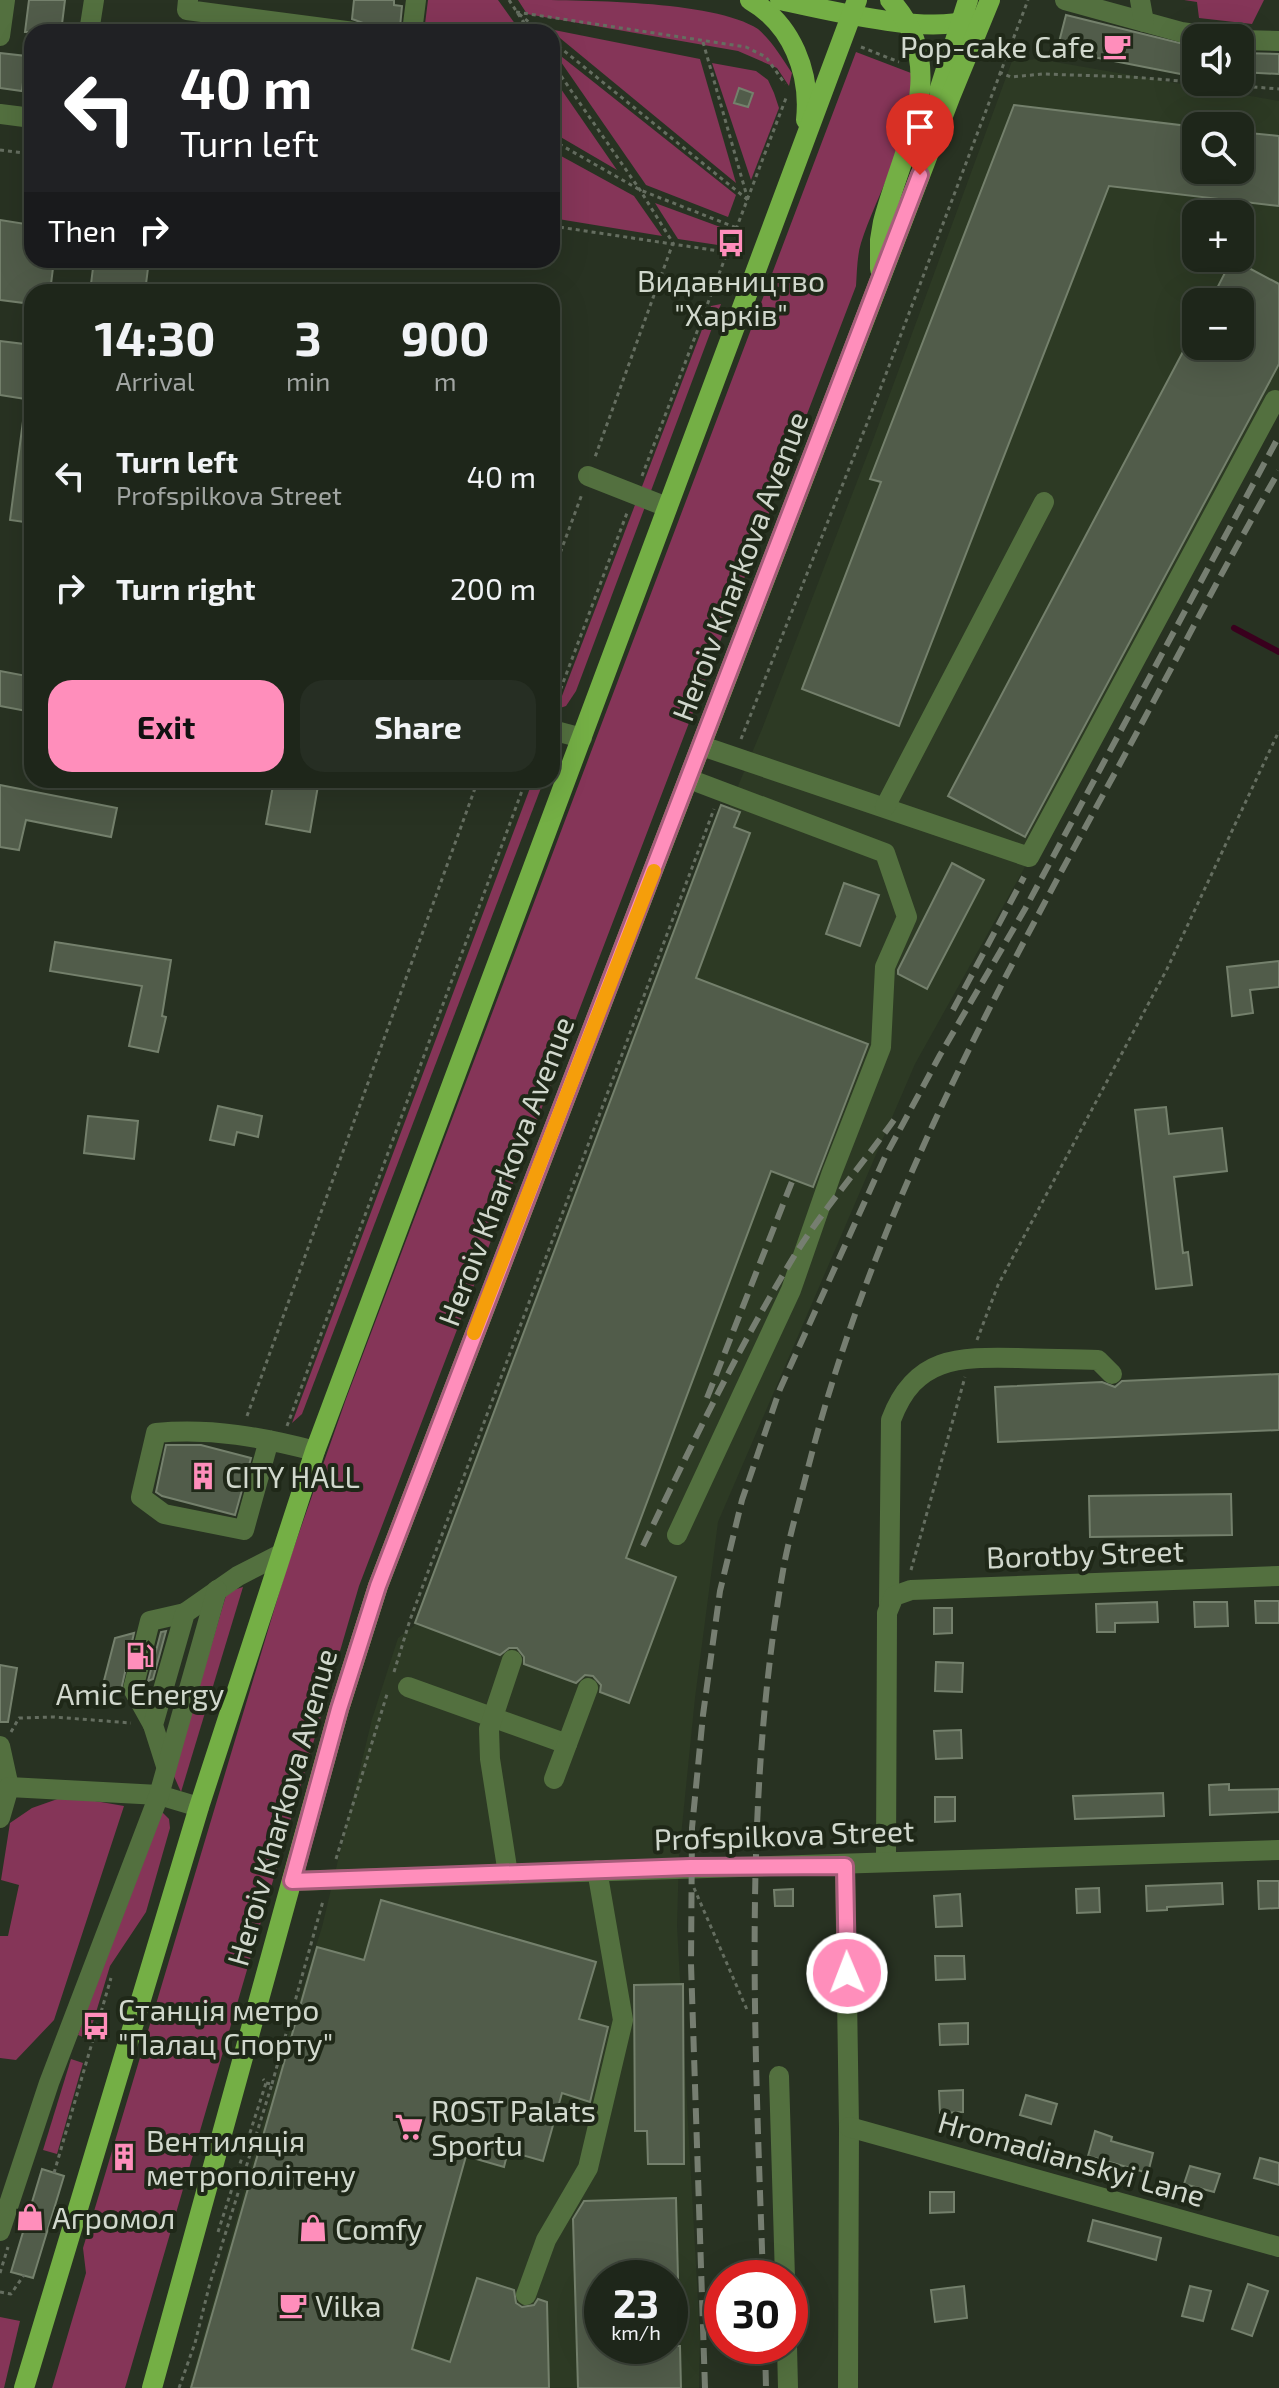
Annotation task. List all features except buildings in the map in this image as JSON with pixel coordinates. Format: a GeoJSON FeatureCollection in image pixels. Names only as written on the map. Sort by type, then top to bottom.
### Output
{"type":"FeatureCollection","features":[{"type":"Feature","properties":{"kind":"main road"},"geometry":{"type":"LineString","coordinates":[[750,0],[772,17],[800,61],[808,104],[800,155]]}},
{"type":"Feature","properties":{"kind":"main road"},"geometry":{"type":"LineString","coordinates":[[780,0],[899,12],[936,25],[965,10],[975,14],[989,0]]}},
{"type":"Feature","properties":{"kind":"main road"},"geometry":{"type":"LineString","coordinates":[[807,0],[854,7]]}},
{"type":"Feature","properties":{"kind":"main road","name":"Heroiv Kharkova Avenue"},"geometry":{"type":"LineString","coordinates":[[152,2388],[339,1709],[378,1586],[989,0]]}},
{"type":"Feature","properties":{"kind":"main road"},"geometry":{"type":"LineString","coordinates":[[24,2388],[199,1807],[315,1451],[854,7]]}},
{"type":"Feature","properties":{"kind":"main road"},"geometry":{"type":"LineString","coordinates":[[880,281],[893,217],[965,10]]}},
{"type":"Feature","properties":{"kind":"main road"},"geometry":{"type":"LineString","coordinates":[[880,281],[883,222],[921,96],[918,56],[899,12]]}},
{"type":"Feature","properties":{"kind":"street"},"geometry":{"type":"LineString","coordinates":[[0,36],[5,0]]}},
{"type":"Feature","properties":{"kind":"street"},"geometry":{"type":"LineString","coordinates":[[90,24],[94,0]]}},
{"type":"Feature","properties":{"kind":"street"},"geometry":{"type":"LineString","coordinates":[[188,0],[187,10],[255,24]]}},
{"type":"Feature","properties":{"kind":"street"},"geometry":{"type":"LineString","coordinates":[[413,24],[416,0]]}},
{"type":"Feature","properties":{"kind":"street"},"geometry":{"type":"LineString","coordinates":[[1065,0],[1182,32]]}},
{"type":"Feature","properties":{"kind":"street"},"geometry":{"type":"LineString","coordinates":[[1140,0],[1144,22]]}},
{"type":"Feature","properties":{"kind":"street"},"geometry":{"type":"LineString","coordinates":[[1254,40],[1279,41]]}},
{"type":"Feature","properties":{"kind":"street"},"geometry":{"type":"LineString","coordinates":[[0,114],[24,117]]}},
{"type":"Feature","properties":{"kind":"street"},"geometry":{"type":"LineString","coordinates":[[702,746],[1029,857],[1275,400]]}},
{"type":"Feature","properties":{"kind":"street"},"geometry":{"type":"LineString","coordinates":[[588,476],[667,507]]}},
{"type":"Feature","properties":{"kind":"street"},"geometry":{"type":"LineString","coordinates":[[885,807],[1044,502]]}},
{"type":"Feature","properties":{"kind":"street"},"geometry":{"type":"LineString","coordinates":[[560,732],[582,738]]}},
{"type":"Feature","properties":{"kind":"street"},"geometry":{"type":"LineString","coordinates":[[677,1535],[791,1290],[831,1175],[881,1047],[885,967],[907,917],[885,853],[689,779]]}},
{"type":"Feature","properties":{"kind":"street"},"geometry":{"type":"LineString","coordinates":[[886,1861],[887,1613],[898,1597],[891,1420],[899,1397],[918,1378],[941,1364],[970,1357],[1098,1360],[1112,1374]]}},
{"type":"Feature","properties":{"kind":"street"},"geometry":{"type":"LineString","coordinates":[[275,1442],[244,1530],[164,1514],[141,1497],[156,1433],[191,1430],[240,1434],[315,1451]]}},
{"type":"Feature","properties":{"kind":"street"},"geometry":{"type":"LineString","coordinates":[[167,1767],[153,1725],[133,1689],[150,1621],[185,1613],[217,1590],[281,1554]]}},
{"type":"Feature","properties":{"kind":"street","name":"Borotby Street"},"geometry":{"type":"LineString","coordinates":[[898,1597],[1279,1576]]}},
{"type":"Feature","properties":{"kind":"street"},"geometry":{"type":"LineString","coordinates":[[0,2231],[49,2083],[159,1795],[217,1590]]}},
{"type":"Feature","properties":{"kind":"street"},"geometry":{"type":"LineString","coordinates":[[153,1725],[185,1613]]}},
{"type":"Feature","properties":{"kind":"street"},"geometry":{"type":"LineString","coordinates":[[508,1874],[490,1759],[491,1717],[512,1660]]}},
{"type":"Feature","properties":{"kind":"street"},"geometry":{"type":"LineString","coordinates":[[408,1687],[567,1744]]}},
{"type":"Feature","properties":{"kind":"street"},"geometry":{"type":"LineString","coordinates":[[554,1779],[588,1688]]}},
{"type":"Feature","properties":{"kind":"street"},"geometry":{"type":"LineString","coordinates":[[0,1818],[9,1787],[5,1741]]}},
{"type":"Feature","properties":{"kind":"street"},"geometry":{"type":"LineString","coordinates":[[9,1787],[159,1795],[199,1807]]}},
{"type":"Feature","properties":{"kind":"street","name":"Profspilkova Street"},"geometry":{"type":"LineString","coordinates":[[292,1881],[1279,1850]]}},
{"type":"Feature","properties":{"kind":"street"},"geometry":{"type":"LineString","coordinates":[[845,1866],[849,2127],[848,2388]]}},
{"type":"Feature","properties":{"kind":"street"},"geometry":{"type":"LineString","coordinates":[[526,2295],[546,2240],[588,2168],[623,2020],[597,1870]]}},
{"type":"Feature","properties":{"kind":"street"},"geometry":{"type":"LineString","coordinates":[[779,2076],[784,2260]]}},
{"type":"Feature","properties":{"kind":"street","name":"Hromadianskyi Lane"},"geometry":{"type":"LineString","coordinates":[[849,2127],[1279,2247]]}},
{"type":"Feature","properties":{"kind":"street"},"geometry":{"type":"LineString","coordinates":[[787,2364],[788,2388]]}},
{"type":"Feature","properties":{"kind":"path"},"geometry":{"type":"LineString","coordinates":[[509,0],[524,24]]}},
{"type":"Feature","properties":{"kind":"path"},"geometry":{"type":"LineString","coordinates":[[734,757],[870,416],[1028,0]]}},
{"type":"Feature","properties":{"kind":"path"},"geometry":{"type":"LineString","coordinates":[[516,12],[531,24]]}},
{"type":"Feature","properties":{"kind":"path"},"geometry":{"type":"LineString","coordinates":[[516,12],[746,47],[770,62],[789,90],[728,252],[560,227]]}},
{"type":"Feature","properties":{"kind":"path"},"geometry":{"type":"LineString","coordinates":[[703,41],[748,200]]}},
{"type":"Feature","properties":{"kind":"path"},"geometry":{"type":"LineString","coordinates":[[857,46],[910,66]]}},
{"type":"Feature","properties":{"kind":"path"},"geometry":{"type":"LineString","coordinates":[[560,47],[748,200]]}},
{"type":"Feature","properties":{"kind":"path"},"geometry":{"type":"LineString","coordinates":[[999,72],[1011,77],[1043,74],[1132,77],[1279,89]]}},
{"type":"Feature","properties":{"kind":"path"},"geometry":{"type":"LineString","coordinates":[[560,75],[673,243]]}},
{"type":"Feature","properties":{"kind":"path"},"geometry":{"type":"LineString","coordinates":[[560,145],[640,190],[737,228]]}},
{"type":"Feature","properties":{"kind":"path"},"geometry":{"type":"LineString","coordinates":[[0,150],[24,153]]}},
{"type":"Feature","properties":{"kind":"path"},"geometry":{"type":"LineString","coordinates":[[560,553],[673,243]]}},
{"type":"Feature","properties":{"kind":"path"},"geometry":{"type":"LineString","coordinates":[[898,1597],[911,1565],[970,1357],[998,1285],[1167,969],[1279,731]]}},
{"type":"Feature","properties":{"kind":"path"},"geometry":{"type":"LineString","coordinates":[[240,1434],[475,788]]}},
{"type":"Feature","properties":{"kind":"path"},"geometry":{"type":"LineString","coordinates":[[275,1442],[523,788]]}},
{"type":"Feature","properties":{"kind":"path"},"geometry":{"type":"LineString","coordinates":[[218,2232],[410,1620],[721,791]]}},
{"type":"Feature","properties":{"kind":"path"},"geometry":{"type":"LineString","coordinates":[[5,1741],[19,1718],[54,1717],[153,1725]]}},
{"type":"Feature","properties":{"kind":"path"},"geometry":{"type":"LineString","coordinates":[[691,1881],[748,2012]]}},
{"type":"Feature","properties":{"kind":"path"},"geometry":{"type":"LineString","coordinates":[[179,2388],[229,2225],[267,2082]]}},
{"type":"Feature","properties":{"kind":"path"},"geometry":{"type":"LineString","coordinates":[[221,2223],[229,2225]]}},
{"type":"Feature","properties":{"kind":"path"},"geometry":{"type":"LineString","coordinates":[[0,2292],[11,2294],[24,2275]]}},
{"type":"Feature","properties":{"kind":"path"},"geometry":{"type":"LineString","coordinates":[[187,2341],[195,2343]]}},
{"type":"Feature","properties":{"kind":"shaded area"},"geometry":{"type":"Polygon","coordinates":[[[428,0],[498,0],[515,24],[425,24],[428,0]]]}},
{"type":"Feature","properties":{"kind":"shaded area"},"geometry":{"type":"Polygon","coordinates":[[[518,0],[644,4],[710,12],[737,19],[758,29],[772,44],[792,73],[789,86],[777,68],[738,51],[527,14],[518,0]]]}},
{"type":"Feature","properties":{"kind":"shaded area"},"geometry":{"type":"Polygon","coordinates":[[[1184,0],[1264,0],[1252,24],[1199,18],[1197,2],[1184,0]]]}},
{"type":"Feature","properties":{"kind":"shaded area"},"geometry":{"type":"Polygon","coordinates":[[[560,31],[700,59],[736,183],[560,38],[560,31]]]}},
{"type":"Feature","properties":{"kind":"shaded area"},"geometry":{"type":"Polygon","coordinates":[[[856,52],[911,73],[911,94],[895,159],[861,243],[856,286],[359,1586],[125,2388],[52,2388],[86,2273],[83,2248],[286,1570],[346,1399],[856,52]]]}},
{"type":"Feature","properties":{"kind":"shaded area"},"geometry":{"type":"Polygon","coordinates":[[[560,55],[736,195],[728,217],[646,185],[560,61],[560,55]]]}},
{"type":"Feature","properties":{"kind":"shaded area"},"geometry":{"type":"Polygon","coordinates":[[[1038,59],[1182,84],[1182,96],[1250,96],[1279,101],[1279,412],[915,1064],[718,1522],[695,1698],[679,1856],[677,1926],[700,2337],[699,2388],[189,2388],[287,2039],[322,1927],[372,1719],[398,1638],[414,1626],[643,1012],[762,729],[873,440],[1012,61],[1038,59]]]}},
{"type":"Feature","properties":{"kind":"shaded area"},"geometry":{"type":"Polygon","coordinates":[[[712,63],[756,71],[768,80],[779,108],[751,180],[712,63]]]}},
{"type":"Feature","properties":{"kind":"shaded area"},"geometry":{"type":"Polygon","coordinates":[[[560,88],[617,170],[560,137],[560,88]]]}},
{"type":"Feature","properties":{"kind":"shaded area"},"geometry":{"type":"Polygon","coordinates":[[[560,155],[634,196],[662,236],[560,219],[560,155]]]}},
{"type":"Feature","properties":{"kind":"shaded area"},"geometry":{"type":"Polygon","coordinates":[[[655,203],[723,228],[718,245],[678,239],[655,203]]]}},
{"type":"Feature","properties":{"kind":"shaded area"},"geometry":{"type":"Polygon","coordinates":[[[721,304],[576,691],[566,706],[560,708],[560,701],[711,306],[721,304]]]}},
{"type":"Feature","properties":{"kind":"shaded area"},"geometry":{"type":"Polygon","coordinates":[[[530,788],[541,788],[302,1414],[292,1423],[530,788]]]}},
{"type":"Feature","properties":{"kind":"shaded area"},"geometry":{"type":"Polygon","coordinates":[[[243,1587],[181,1792],[173,1774],[227,1592],[243,1587]]]}},
{"type":"Feature","properties":{"kind":"shaded area"},"geometry":{"type":"Polygon","coordinates":[[[66,1796],[124,1806],[54,2020],[16,2060],[0,2058],[0,1936],[8,1936],[19,1885],[1,1880],[10,1823],[32,1808],[66,1796]]]}},
{"type":"Feature","properties":{"kind":"shaded area"},"geometry":{"type":"Polygon","coordinates":[[[161,1811],[169,1819],[170,1828],[146,1912],[110,1966],[88,2039],[78,2035],[113,1933],[161,1811]]]}},
{"type":"Feature","properties":{"kind":"shaded area"},"geometry":{"type":"Polygon","coordinates":[[[71,2059],[83,2063],[57,2154],[43,2150],[71,2059]]]}},
{"type":"Feature","properties":{"kind":"shaded area"},"geometry":{"type":"Polygon","coordinates":[[[0,2317],[20,2321],[4,2388],[0,2388],[0,2317]]]}},
{"type":"Feature","properties":{"kind":"waterway"},"geometry":{"type":"LineString","coordinates":[[1234,628],[1279,652]]}},
{"type":"Feature","properties":{"kind":"railway"},"geometry":{"type":"LineString","coordinates":[[705,2388],[691,1964],[692,1828],[720,1591],[742,1500],[780,1389],[885,1157],[1025,909],[1279,436]]}},
{"type":"Feature","properties":{"kind":"railway"},"geometry":{"type":"LineString","coordinates":[[762,2260],[755,2010],[757,1831],[762,1742],[784,1565],[832,1382],[896,1208],[974,1040],[1279,471]]}},
{"type":"Feature","properties":{"kind":"railway"},"geometry":{"type":"LineString","coordinates":[[953,1010],[1024,877]]}},
{"type":"Feature","properties":{"kind":"railway"},"geometry":{"type":"LineString","coordinates":[[643,1546],[716,1398],[775,1288],[819,1219],[894,1120]]}},
{"type":"Feature","properties":{"kind":"railway"},"geometry":{"type":"LineString","coordinates":[[707,1398],[793,1179]]}},
{"type":"Feature","properties":{"kind":"railway"},"geometry":{"type":"LineString","coordinates":[[765,2364],[766,2388]]}},
{"type":"Feature","properties":{"kind":"slow traffic"},"geometry":{"type":"LineString","coordinates":[[474,1333],[654,871]]}},
{"type":"Feature","properties":{"kind":"place","name":"Pop-cake Cafe"},"geometry":{"type":"Point","coordinates":[1117,46]}},
{"type":"Feature","properties":{"kind":"place","name":"Видавництво \"Харків\""},"geometry":{"type":"Point","coordinates":[731,243]}},
{"type":"Feature","properties":{"kind":"place","name":"CITY HALL"},"geometry":{"type":"Point","coordinates":[203,1476]}},
{"type":"Feature","properties":{"kind":"place","name":"Amic Energy"},"geometry":{"type":"Point","coordinates":[140,1656]}},
{"type":"Feature","properties":{"kind":"place","name":"Станція метро \"Палац Спорту\""},"geometry":{"type":"Point","coordinates":[96,2026]}},
{"type":"Feature","properties":{"kind":"place","name":"ROST Palats Sportu"},"geometry":{"type":"Point","coordinates":[409,2127]}},
{"type":"Feature","properties":{"kind":"place","name":"Вентиляція метрополітену"},"geometry":{"type":"Point","coordinates":[124,2157]}},
{"type":"Feature","properties":{"kind":"place","name":"Агромол"},"geometry":{"type":"Point","coordinates":[30,2217]}},
{"type":"Feature","properties":{"kind":"place","name":"Comfy"},"geometry":{"type":"Point","coordinates":[313,2228]}},
{"type":"Feature","properties":{"kind":"place","name":"Vilka"},"geometry":{"type":"Point","coordinates":[293,2305]}},
{"type":"Feature","properties":{"kind":"route"},"geometry":{"type":"LineString","coordinates":[[847,1973],[845,1866],[690,1867],[292,1881],[339,1709],[378,1586],[920,175]]}}]}
